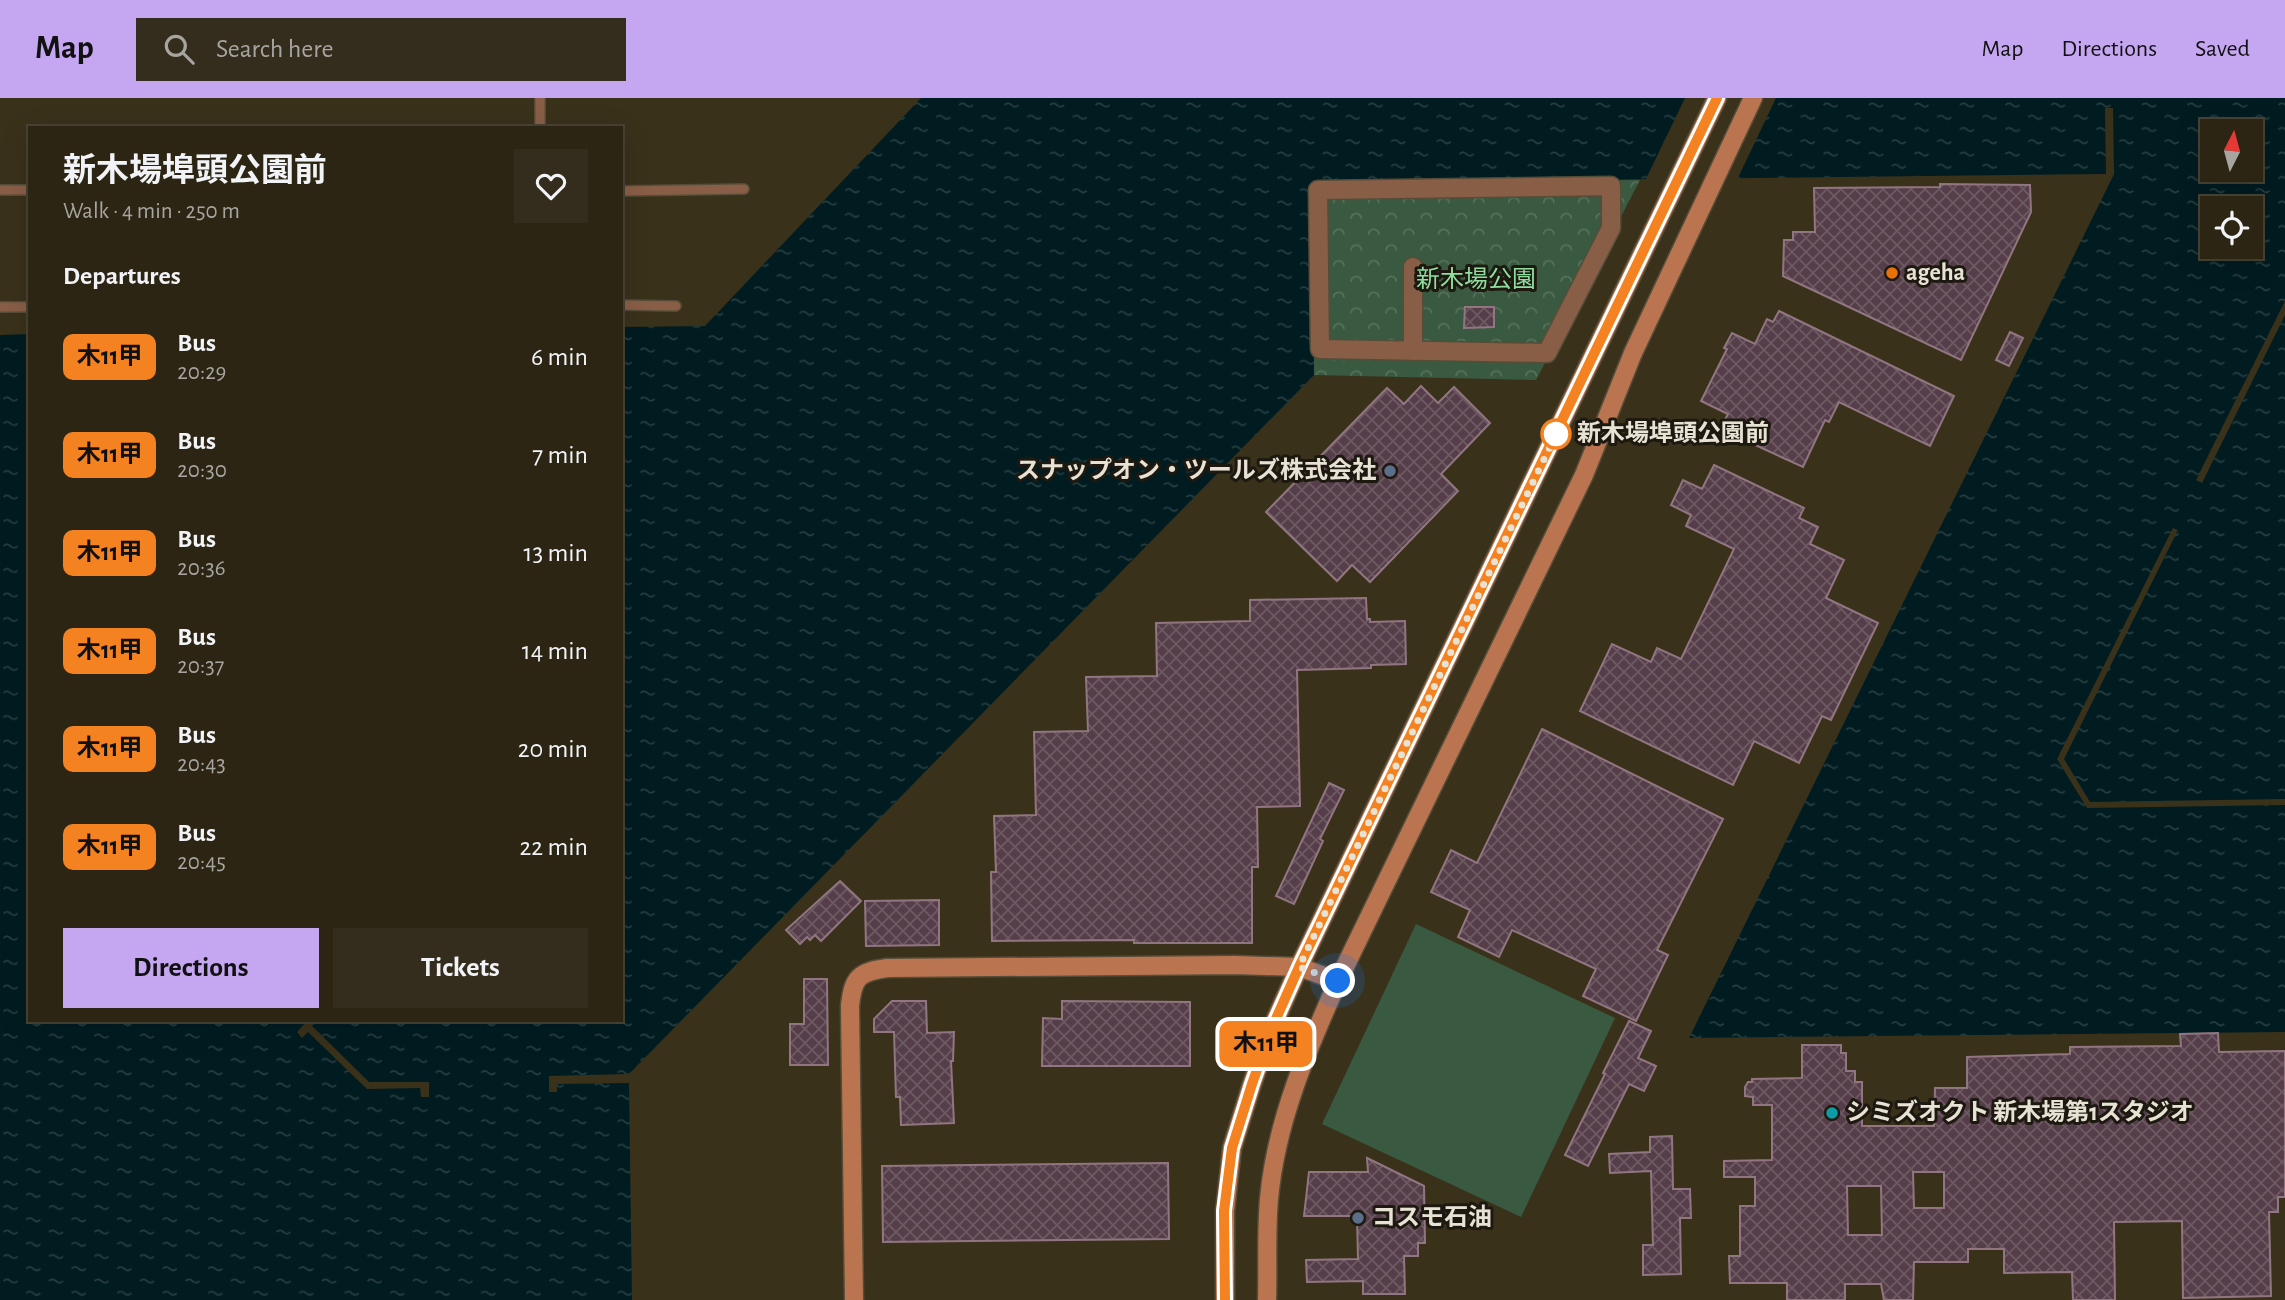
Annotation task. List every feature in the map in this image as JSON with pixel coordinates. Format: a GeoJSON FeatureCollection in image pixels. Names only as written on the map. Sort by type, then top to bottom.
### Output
{"type":"FeatureCollection","features":[{"type":"Feature","properties":{"kind":"street"},"geometry":{"type":"LineString","coordinates":[[1225,1300],[1224,1211],[1232,1148],[1271,1030],[1717,98]]}},
{"type":"Feature","properties":{"kind":"street"},"geometry":{"type":"LineString","coordinates":[[1267,1300],[1269,1199],[1284,1118],[1303,1060],[1338,981],[1584,475],[1633,353],[1753,98]]}},
{"type":"Feature","properties":{"kind":"street"},"geometry":{"type":"LineString","coordinates":[[1611,186],[1611,228],[1547,353],[1413,351],[1320,349],[1318,190],[1611,186]]}},
{"type":"Feature","properties":{"kind":"street"},"geometry":{"type":"LineString","coordinates":[[1413,267],[1413,351]]}},
{"type":"Feature","properties":{"kind":"street"},"geometry":{"type":"LineString","coordinates":[[854,1300],[850,1006],[853,983],[864,972],[887,968],[1235,965],[1299,967],[1338,981]]}},
{"type":"Feature","properties":{"kind":"lane"},"geometry":{"type":"LineString","coordinates":[[540,98],[540,126]]}},
{"type":"Feature","properties":{"kind":"lane"},"geometry":{"type":"LineString","coordinates":[[623,191],[744,189]]}},
{"type":"Feature","properties":{"kind":"lane"},"geometry":{"type":"LineString","coordinates":[[0,190],[28,190]]}},
{"type":"Feature","properties":{"kind":"lane"},"geometry":{"type":"LineString","coordinates":[[623,305],[676,306]]}},
{"type":"Feature","properties":{"kind":"lane"},"geometry":{"type":"LineString","coordinates":[[0,307],[28,307]]}},
{"type":"Feature","properties":{"kind":"green space","name":"新木場公園"},"geometry":{"type":"Polygon","coordinates":[[[1640,180],[1536,380],[1314,375],[1312,183],[1640,180]]]}},
{"type":"Feature","properties":{"kind":"green space"},"geometry":{"type":"Polygon","coordinates":[[[1416,924],[1615,1018],[1521,1217],[1322,1124],[1416,924]]]}},
{"type":"Feature","properties":{"kind":"water"},"geometry":{"type":"Polygon","coordinates":[[[921,98],[2285,98],[2285,1032],[1689,1038],[2114,174],[2113,108],[2105,108],[2106,174],[1313,183],[1314,375],[629,1074],[549,1076],[549,1092],[557,1092],[557,1084],[629,1083],[632,1300],[0,1300],[0,335],[28,334],[28,1022],[623,1022],[623,327],[705,326],[921,98]]]}},
{"type":"Feature","properties":{"kind":"pier"},"geometry":{"type":"Polygon","coordinates":[[[1685,98],[1776,98],[1736,182],[1644,183],[1685,98]]]}},
{"type":"Feature","properties":{"kind":"pier"},"geometry":{"type":"Polygon","coordinates":[[[2285,301],[2285,315],[2202,483],[2196,480],[2285,301]]]}},
{"type":"Feature","properties":{"kind":"pier"},"geometry":{"type":"Polygon","coordinates":[[[2173,528],[2178,530],[2064,759],[2090,802],[2285,799],[2285,805],[2087,808],[2057,759],[2173,528]]]}},
{"type":"Feature","properties":{"kind":"pier"},"geometry":{"type":"Polygon","coordinates":[[[308,1022],[369,1082],[429,1082],[429,1097],[421,1097],[420,1088],[367,1089],[308,1032],[302,1038],[297,1032],[308,1022]]]}},
{"type":"Feature","properties":{"kind":"building"},"geometry":{"type":"Polygon","coordinates":[[[1940,184],[2030,185],[2031,212],[1961,360],[1783,276],[1784,240],[1793,240],[1793,232],[1815,232],[1814,188],[1940,187],[1940,184]]]}},
{"type":"Feature","properties":{"kind":"building"},"geometry":{"type":"Polygon","coordinates":[[[1465,307],[1494,307],[1494,327],[1464,328],[1465,307]]]}},
{"type":"Feature","properties":{"kind":"building"},"geometry":{"type":"Polygon","coordinates":[[[1779,311],[1954,396],[1930,446],[1839,402],[1829,422],[1825,420],[1803,467],[1720,429],[1728,414],[1701,401],[1727,349],[1724,348],[1732,333],[1755,344],[1767,319],[1773,322],[1779,311]]]}},
{"type":"Feature","properties":{"kind":"building"},"geometry":{"type":"Polygon","coordinates":[[[2010,332],[2023,338],[2009,366],[1996,360],[2010,332]]]}},
{"type":"Feature","properties":{"kind":"building"},"geometry":{"type":"Polygon","coordinates":[[[1421,386],[1438,403],[1454,387],[1490,423],[1441,474],[1458,491],[1370,582],[1352,565],[1337,581],[1266,512],[1387,388],[1404,404],[1421,386]]]}},
{"type":"Feature","properties":{"kind":"building"},"geometry":{"type":"Polygon","coordinates":[[[1714,465],[1804,508],[1799,518],[1818,527],[1810,544],[1844,560],[1826,598],[1878,623],[1831,720],[1822,716],[1799,763],[1754,741],[1733,785],[1580,711],[1612,644],[1651,662],[1657,648],[1681,659],[1734,549],[1686,526],[1691,515],[1671,505],[1683,480],[1702,489],[1714,465]]]}},
{"type":"Feature","properties":{"kind":"building"},"geometry":{"type":"Polygon","coordinates":[[[1366,598],[1367,619],[1370,619],[1370,622],[1405,621],[1406,664],[1297,670],[1300,806],[1257,807],[1258,867],[1252,867],[1252,943],[992,941],[991,872],[996,872],[994,816],[1036,815],[1034,732],[1088,731],[1086,677],[1157,676],[1156,623],[1250,621],[1250,600],[1366,598]]]}},
{"type":"Feature","properties":{"kind":"building"},"geometry":{"type":"Polygon","coordinates":[[[1542,729],[1723,819],[1657,950],[1668,955],[1636,1021],[1583,996],[1596,969],[1512,930],[1499,957],[1458,937],[1470,910],[1431,892],[1451,850],[1477,863],[1542,729]]]}},
{"type":"Feature","properties":{"kind":"building"},"geometry":{"type":"Polygon","coordinates":[[[1329,783],[1344,790],[1320,839],[1323,841],[1294,904],[1276,896],[1329,783]]]}},
{"type":"Feature","properties":{"kind":"building"},"geometry":{"type":"Polygon","coordinates":[[[840,881],[861,901],[821,941],[815,935],[810,940],[807,937],[800,944],[786,930],[840,881]]]}},
{"type":"Feature","properties":{"kind":"building"},"geometry":{"type":"Polygon","coordinates":[[[939,900],[939,945],[866,946],[865,901],[939,900]]]}},
{"type":"Feature","properties":{"kind":"building"},"geometry":{"type":"Polygon","coordinates":[[[804,979],[827,979],[828,1065],[790,1065],[790,1024],[804,1024],[804,979]]]}},
{"type":"Feature","properties":{"kind":"building"},"geometry":{"type":"Polygon","coordinates":[[[892,1001],[926,1001],[927,1033],[954,1032],[951,1061],[954,1123],[901,1125],[900,1097],[896,1097],[894,1032],[874,1032],[874,1019],[892,1001]]]}},
{"type":"Feature","properties":{"kind":"building"},"geometry":{"type":"Polygon","coordinates":[[[1062,1001],[1190,1002],[1190,1066],[1042,1066],[1043,1018],[1062,1019],[1062,1001]]]}},
{"type":"Feature","properties":{"kind":"building"},"geometry":{"type":"Polygon","coordinates":[[[1629,1021],[1651,1031],[1638,1058],[1656,1066],[1644,1091],[1629,1084],[1588,1166],[1565,1155],[1629,1021]]]}},
{"type":"Feature","properties":{"kind":"building"},"geometry":{"type":"Polygon","coordinates":[[[2218,1033],[2219,1052],[2285,1051],[2285,1197],[2278,1197],[2278,1212],[2269,1212],[2271,1296],[2183,1298],[2182,1221],[2114,1222],[2115,1300],[2073,1300],[2072,1272],[2004,1273],[2004,1249],[1968,1249],[1968,1262],[1914,1262],[1913,1300],[1884,1300],[1881,1284],[1845,1284],[1845,1300],[1787,1300],[1787,1283],[1730,1283],[1729,1256],[1740,1256],[1740,1206],[1755,1206],[1755,1177],[1724,1177],[1724,1161],[1772,1160],[1772,1105],[1753,1105],[1753,1097],[1745,1096],[1745,1087],[1752,1079],[1802,1078],[1802,1045],[1841,1045],[1841,1053],[1846,1053],[1846,1071],[1855,1071],[1855,1082],[1862,1082],[1862,1126],[1934,1126],[1935,1088],[1967,1088],[1967,1057],[2070,1054],[2070,1047],[2181,1046],[2180,1034],[2218,1033]],[[1913,1172],[1914,1208],[1944,1208],[1944,1172],[1913,1172]],[[1847,1186],[1848,1235],[1882,1235],[1881,1186],[1847,1186]]]}},
{"type":"Feature","properties":{"kind":"building"},"geometry":{"type":"Polygon","coordinates":[[[1672,1136],[1673,1189],[1690,1189],[1691,1218],[1680,1218],[1681,1274],[1643,1275],[1643,1245],[1653,1245],[1651,1171],[1610,1173],[1609,1154],[1650,1152],[1650,1137],[1672,1136]]]}},
{"type":"Feature","properties":{"kind":"building"},"geometry":{"type":"Polygon","coordinates":[[[1367,1158],[1424,1186],[1425,1243],[1418,1243],[1418,1256],[1404,1256],[1405,1294],[1363,1294],[1363,1281],[1307,1282],[1306,1260],[1358,1259],[1357,1216],[1304,1216],[1309,1172],[1368,1172],[1367,1158]]]}},
{"type":"Feature","properties":{"kind":"building"},"geometry":{"type":"Polygon","coordinates":[[[1168,1163],[1169,1239],[883,1242],[882,1166],[1168,1163]]]}},
{"type":"Feature","properties":{"kind":"bus line","name":"木11甲"},"geometry":{"type":"LineString","coordinates":[[1225,1300],[1224,1211],[1232,1148],[1271,1030],[1717,98]]}},
{"type":"Feature","properties":{"kind":"place","name":"ageha"},"geometry":{"type":"Point","coordinates":[1892,273]}},
{"type":"Feature","properties":{"kind":"place","name":"新木場埠頭公園前"},"geometry":{"type":"Point","coordinates":[1556,434]}},
{"type":"Feature","properties":{"kind":"place","name":"スナップオン・ツールズ株式会社"},"geometry":{"type":"Point","coordinates":[1390,471]}},
{"type":"Feature","properties":{"kind":"place","name":"シミズオクト 新木場第1スタジオ"},"geometry":{"type":"Point","coordinates":[1832,1113]}},
{"type":"Feature","properties":{"kind":"place","name":"コスモ石油"},"geometry":{"type":"Point","coordinates":[1358,1218]}},
{"type":"Feature","properties":{"kind":"route"},"geometry":{"type":"LineString","coordinates":[[1338,981],[1299,967],[1562,422],[1556,434]]}}]}
